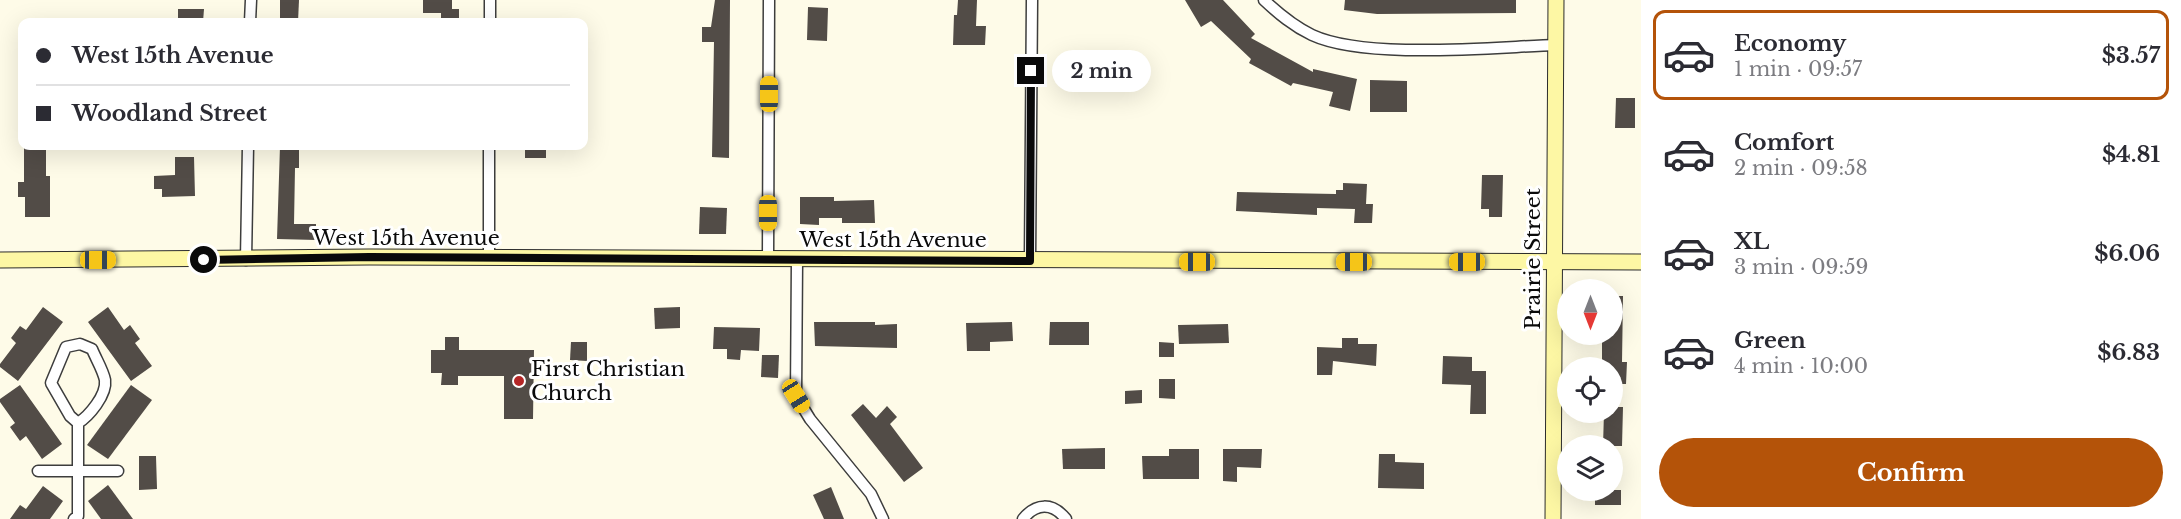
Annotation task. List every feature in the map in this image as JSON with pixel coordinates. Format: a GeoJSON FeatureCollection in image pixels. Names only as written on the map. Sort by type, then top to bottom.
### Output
{"type":"FeatureCollection","features":[{"type":"Feature","properties":{"kind":"street"},"geometry":{"type":"LineString","coordinates":[[250,18],[251,0]]}},
{"type":"Feature","properties":{"kind":"street"},"geometry":{"type":"LineString","coordinates":[[490,0],[490,18]]}},
{"type":"Feature","properties":{"kind":"street"},"geometry":{"type":"LineString","coordinates":[[768,260],[769,0]]}},
{"type":"Feature","properties":{"kind":"street"},"geometry":{"type":"LineString","coordinates":[[1030,261],[1032,0]]}},
{"type":"Feature","properties":{"kind":"street"},"geometry":{"type":"LineString","coordinates":[[1263,0],[1284,19],[1304,30],[1343,44],[1390,49],[1556,45]]}},
{"type":"Feature","properties":{"kind":"street","name":"Prairie Street"},"geometry":{"type":"LineString","coordinates":[[1553,519],[1556,0]]}},
{"type":"Feature","properties":{"kind":"street"},"geometry":{"type":"LineString","coordinates":[[246,260],[248,150]]}},
{"type":"Feature","properties":{"kind":"street"},"geometry":{"type":"LineString","coordinates":[[489,150],[489,258]]}},
{"type":"Feature","properties":{"kind":"street","name":"West 15th Avenue"},"geometry":{"type":"LineString","coordinates":[[0,260],[489,258],[1641,262]]}},
{"type":"Feature","properties":{"kind":"street"},"geometry":{"type":"LineString","coordinates":[[797,260],[796,396],[810,419],[871,494],[883,519]]}},
{"type":"Feature","properties":{"kind":"street"},"geometry":{"type":"LineString","coordinates":[[78,423],[87,417],[99,399],[104,390],[105,381],[92,349],[80,344],[66,347],[51,382],[70,416],[78,423],[78,518]]}},
{"type":"Feature","properties":{"kind":"street"},"geometry":{"type":"LineString","coordinates":[[38,471],[118,471]]}},
{"type":"Feature","properties":{"kind":"street"},"geometry":{"type":"LineString","coordinates":[[1023,519],[1030,510],[1041,505],[1054,508],[1066,519]]}},
{"type":"Feature","properties":{"kind":"building"},"geometry":{"type":"Polygon","coordinates":[[[280,0],[299,0],[298,18],[280,18],[280,0]]]}},
{"type":"Feature","properties":{"kind":"building"},"geometry":{"type":"Polygon","coordinates":[[[423,0],[452,0],[452,9],[459,9],[459,18],[441,18],[441,13],[423,13],[423,0]]]}},
{"type":"Feature","properties":{"kind":"building"},"geometry":{"type":"Polygon","coordinates":[[[715,0],[730,0],[729,158],[712,157],[714,42],[702,42],[702,27],[711,27],[715,0]]]}},
{"type":"Feature","properties":{"kind":"building"},"geometry":{"type":"Polygon","coordinates":[[[958,0],[977,0],[976,26],[986,26],[985,45],[953,45],[954,15],[957,15],[958,0]]]}},
{"type":"Feature","properties":{"kind":"building"},"geometry":{"type":"Polygon","coordinates":[[[1185,0],[1223,0],[1255,34],[1251,38],[1313,72],[1313,69],[1357,79],[1350,111],[1329,106],[1333,92],[1293,83],[1291,86],[1249,63],[1251,59],[1211,21],[1201,27],[1185,0]]]}},
{"type":"Feature","properties":{"kind":"building"},"geometry":{"type":"Polygon","coordinates":[[[1345,0],[1516,0],[1516,13],[1377,14],[1344,10],[1345,0]]]}},
{"type":"Feature","properties":{"kind":"building"},"geometry":{"type":"Polygon","coordinates":[[[808,7],[828,8],[827,41],[807,40],[808,7]]]}},
{"type":"Feature","properties":{"kind":"building"},"geometry":{"type":"Polygon","coordinates":[[[178,9],[204,9],[203,18],[178,18],[178,9]]]}},
{"type":"Feature","properties":{"kind":"building"},"geometry":{"type":"Polygon","coordinates":[[[1370,80],[1407,81],[1407,112],[1370,112],[1370,80]]]}},
{"type":"Feature","properties":{"kind":"building"},"geometry":{"type":"Polygon","coordinates":[[[1616,98],[1635,98],[1635,128],[1615,128],[1616,98]]]}},
{"type":"Feature","properties":{"kind":"building"},"geometry":{"type":"Polygon","coordinates":[[[24,150],[46,150],[46,176],[50,176],[50,217],[25,217],[25,197],[18,197],[18,182],[24,182],[24,150]]]}},
{"type":"Feature","properties":{"kind":"building"},"geometry":{"type":"Polygon","coordinates":[[[280,150],[299,150],[299,168],[295,168],[294,224],[316,224],[316,240],[277,239],[280,150]]]}},
{"type":"Feature","properties":{"kind":"building"},"geometry":{"type":"Polygon","coordinates":[[[525,150],[546,150],[546,158],[525,158],[525,150]]]}},
{"type":"Feature","properties":{"kind":"building"},"geometry":{"type":"Polygon","coordinates":[[[175,157],[194,157],[195,196],[162,197],[162,189],[154,189],[154,176],[175,175],[175,157]]]}},
{"type":"Feature","properties":{"kind":"building"},"geometry":{"type":"Polygon","coordinates":[[[1482,175],[1503,175],[1502,217],[1489,217],[1489,209],[1481,209],[1482,175]]]}},
{"type":"Feature","properties":{"kind":"building"},"geometry":{"type":"Polygon","coordinates":[[[1343,183],[1367,184],[1366,204],[1373,204],[1372,223],[1354,223],[1355,209],[1317,208],[1317,215],[1236,211],[1237,192],[1336,194],[1336,190],[1343,190],[1343,183]]]}},
{"type":"Feature","properties":{"kind":"building"},"geometry":{"type":"Polygon","coordinates":[[[800,197],[834,197],[834,201],[874,200],[875,223],[842,223],[842,218],[819,218],[819,225],[800,224],[800,197]]]}},
{"type":"Feature","properties":{"kind":"building"},"geometry":{"type":"Polygon","coordinates":[[[700,207],[727,208],[726,234],[699,234],[700,207]]]}},
{"type":"Feature","properties":{"kind":"building"},"geometry":{"type":"Polygon","coordinates":[[[43,307],[63,322],[18,381],[0,367],[0,364],[16,343],[11,338],[20,326],[26,330],[43,307]]]}},
{"type":"Feature","properties":{"kind":"building"},"geometry":{"type":"Polygon","coordinates":[[[108,307],[124,330],[130,325],[140,339],[135,343],[152,366],[131,381],[88,322],[108,307]]]}},
{"type":"Feature","properties":{"kind":"building"},"geometry":{"type":"Polygon","coordinates":[[[680,307],[680,328],[655,329],[654,308],[680,307]]]}},
{"type":"Feature","properties":{"kind":"building"},"geometry":{"type":"Polygon","coordinates":[[[814,322],[897,324],[897,348],[815,346],[814,322]]]}},
{"type":"Feature","properties":{"kind":"building"},"geometry":{"type":"Polygon","coordinates":[[[1012,322],[1013,341],[990,342],[990,351],[967,351],[966,323],[1012,322]]]}},
{"type":"Feature","properties":{"kind":"building"},"geometry":{"type":"Polygon","coordinates":[[[1050,322],[1089,322],[1089,345],[1049,345],[1050,322]]]}},
{"type":"Feature","properties":{"kind":"building"},"geometry":{"type":"Polygon","coordinates":[[[1228,324],[1229,343],[1179,344],[1178,325],[1228,324]]]}},
{"type":"Feature","properties":{"kind":"building"},"geometry":{"type":"Polygon","coordinates":[[[714,327],[760,328],[759,351],[741,350],[740,360],[727,359],[727,349],[713,349],[714,327]]]}},
{"type":"Feature","properties":{"kind":"building","name":"First Christian Church"},"geometry":{"type":"Polygon","coordinates":[[[445,337],[459,337],[459,350],[534,350],[533,419],[504,419],[504,376],[458,376],[458,385],[441,385],[442,373],[431,373],[431,350],[445,350],[445,337]]]}},
{"type":"Feature","properties":{"kind":"building"},"geometry":{"type":"Polygon","coordinates":[[[1342,338],[1358,338],[1358,344],[1377,344],[1376,366],[1333,361],[1332,375],[1317,375],[1317,347],[1342,348],[1342,338]]]}},
{"type":"Feature","properties":{"kind":"building"},"geometry":{"type":"Polygon","coordinates":[[[571,342],[587,342],[587,361],[570,360],[571,342]]]}},
{"type":"Feature","properties":{"kind":"building"},"geometry":{"type":"Polygon","coordinates":[[[1159,342],[1174,343],[1174,357],[1159,357],[1159,342]]]}},
{"type":"Feature","properties":{"kind":"building"},"geometry":{"type":"Polygon","coordinates":[[[1602,345],[1622,345],[1622,357],[1602,357],[1602,345]]]}},
{"type":"Feature","properties":{"kind":"building"},"geometry":{"type":"Polygon","coordinates":[[[762,355],[779,355],[778,378],[761,377],[762,355]]]}},
{"type":"Feature","properties":{"kind":"building"},"geometry":{"type":"Polygon","coordinates":[[[1443,356],[1472,357],[1472,371],[1486,371],[1486,414],[1470,414],[1471,385],[1442,384],[1443,356]]]}},
{"type":"Feature","properties":{"kind":"building"},"geometry":{"type":"Polygon","coordinates":[[[1623,362],[1627,362],[1626,384],[1623,384],[1623,362]]]}},
{"type":"Feature","properties":{"kind":"building"},"geometry":{"type":"Polygon","coordinates":[[[1159,379],[1175,379],[1175,399],[1159,398],[1159,379]]]}},
{"type":"Feature","properties":{"kind":"building"},"geometry":{"type":"Polygon","coordinates":[[[20,385],[62,444],[42,459],[26,436],[20,441],[10,427],[15,423],[0,402],[0,399],[20,385]]]}},
{"type":"Feature","properties":{"kind":"building"},"geometry":{"type":"Polygon","coordinates":[[[131,385],[152,400],[108,459],[87,445],[131,385]]]}},
{"type":"Feature","properties":{"kind":"building"},"geometry":{"type":"Polygon","coordinates":[[[1142,390],[1142,403],[1125,404],[1125,391],[1142,390]]]}},
{"type":"Feature","properties":{"kind":"building"},"geometry":{"type":"Polygon","coordinates":[[[863,404],[876,418],[887,406],[897,417],[890,424],[923,468],[904,482],[851,415],[863,404]]]}},
{"type":"Feature","properties":{"kind":"building"},"geometry":{"type":"Polygon","coordinates":[[[1604,423],[1623,423],[1622,435],[1603,435],[1604,423]]]}},
{"type":"Feature","properties":{"kind":"building"},"geometry":{"type":"Polygon","coordinates":[[[1105,448],[1105,469],[1063,469],[1062,449],[1105,448]]]}},
{"type":"Feature","properties":{"kind":"building"},"geometry":{"type":"Polygon","coordinates":[[[1169,449],[1199,449],[1199,479],[1143,479],[1142,456],[1169,456],[1169,449]]]}},
{"type":"Feature","properties":{"kind":"building"},"geometry":{"type":"Polygon","coordinates":[[[1223,449],[1262,449],[1261,468],[1237,467],[1237,482],[1223,481],[1223,449]]]}},
{"type":"Feature","properties":{"kind":"building"},"geometry":{"type":"Polygon","coordinates":[[[1379,454],[1395,454],[1395,462],[1424,463],[1424,489],[1378,488],[1379,454]]]}},
{"type":"Feature","properties":{"kind":"building"},"geometry":{"type":"Polygon","coordinates":[[[139,456],[156,456],[157,489],[139,490],[139,456]]]}},
{"type":"Feature","properties":{"kind":"building"},"geometry":{"type":"Polygon","coordinates":[[[108,485],[133,519],[101,519],[88,501],[108,485]]]}},
{"type":"Feature","properties":{"kind":"building"},"geometry":{"type":"Polygon","coordinates":[[[43,486],[63,501],[50,519],[10,519],[20,505],[26,509],[43,486]]]}},
{"type":"Feature","properties":{"kind":"building"},"geometry":{"type":"Polygon","coordinates":[[[831,487],[844,519],[824,519],[813,495],[831,487]]]}},
{"type":"Feature","properties":{"kind":"building"},"geometry":{"type":"Polygon","coordinates":[[[1595,501],[1621,501],[1621,505],[1595,505],[1595,501]]]}},
{"type":"Feature","properties":{"kind":"place","name":"First Christian Church"},"geometry":{"type":"Point","coordinates":[519,381]}},
{"type":"Feature","properties":{"kind":"route"},"geometry":{"type":"LineString","coordinates":[[204,260],[369,257],[1030,261],[1031,71]]}}]}
